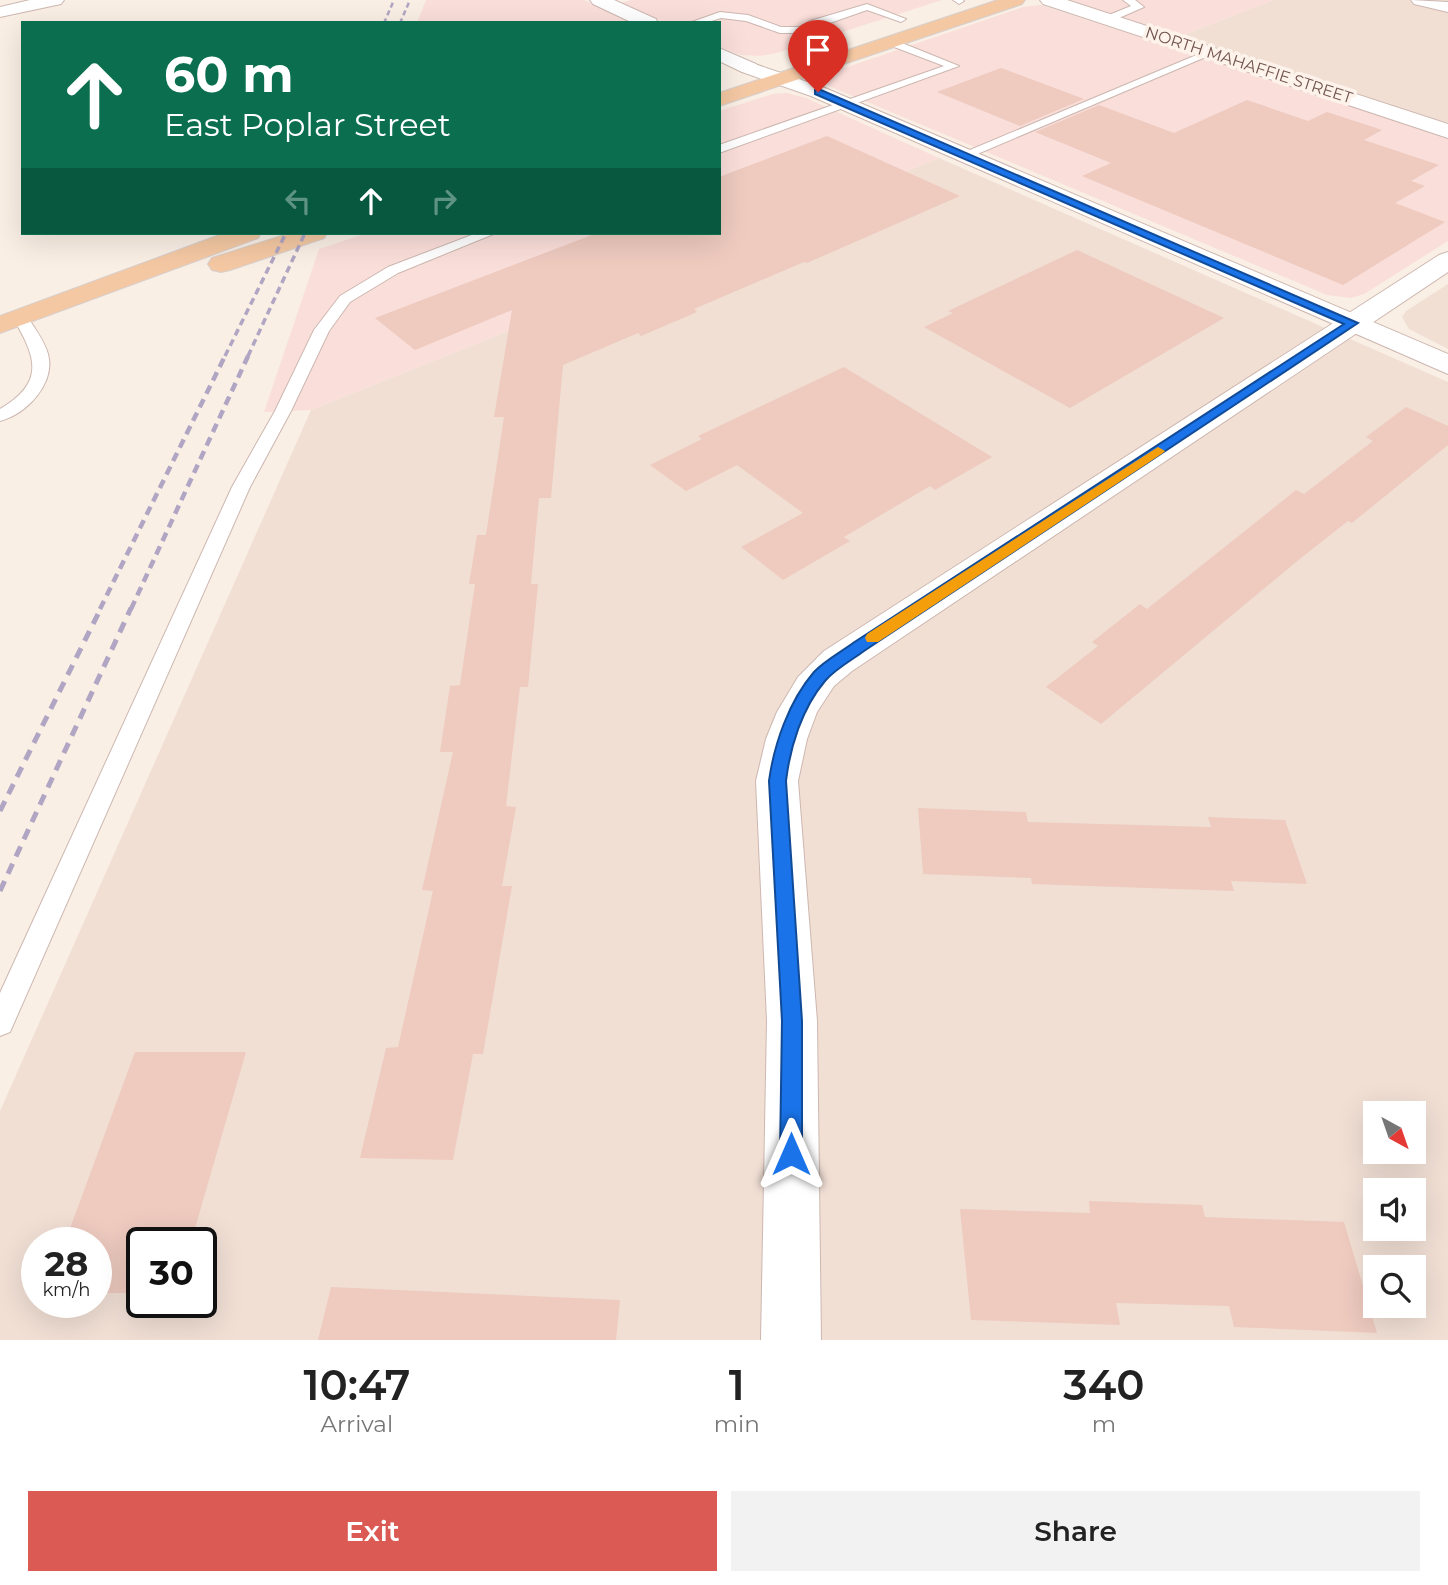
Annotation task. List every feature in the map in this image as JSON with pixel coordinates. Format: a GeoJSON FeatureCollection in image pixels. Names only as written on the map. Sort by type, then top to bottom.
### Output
{"type":"FeatureCollection","features":[{"type":"Feature","properties":{"kind":"main road"},"geometry":{"type":"LineString","coordinates":[[804,40],[830,41],[959,0]]}},
{"type":"Feature","properties":{"kind":"main road"},"geometry":{"type":"LineString","coordinates":[[721,99],[784,68],[893,43],[1016,0]]}},
{"type":"Feature","properties":{"kind":"main road"},"geometry":{"type":"LineString","coordinates":[[721,77],[749,68]]}},
{"type":"Feature","properties":{"kind":"main road"},"geometry":{"type":"LineString","coordinates":[[11,321],[243,235]]}},
{"type":"Feature","properties":{"kind":"main road"},"geometry":{"type":"LineString","coordinates":[[76,299],[221,264],[308,235]]}},
{"type":"Feature","properties":{"kind":"street"},"geometry":{"type":"LineString","coordinates":[[0,12],[55,0]]}},
{"type":"Feature","properties":{"kind":"street"},"geometry":{"type":"LineString","coordinates":[[598,0],[645,21]]}},
{"type":"Feature","properties":{"kind":"street","name":"NORTH MAHAFFIE STREET"},"geometry":{"type":"LineString","coordinates":[[1049,0],[1448,131]]}},
{"type":"Feature","properties":{"kind":"street"},"geometry":{"type":"LineString","coordinates":[[1420,0],[1448,7]]}},
{"type":"Feature","properties":{"kind":"street"},"geometry":{"type":"LineString","coordinates":[[721,55],[749,68],[784,68],[847,104],[1448,365]]}},
{"type":"Feature","properties":{"kind":"street"},"geometry":{"type":"LineString","coordinates":[[790,1340],[792,1021],[777,781],[781,756],[800,708],[820,675],[1448,260]]}},
{"type":"Feature","properties":{"kind":"lane"},"geometry":{"type":"LineString","coordinates":[[700,21],[720,15],[748,18],[804,40],[814,23],[888,0]]}},
{"type":"Feature","properties":{"kind":"lane"},"geometry":{"type":"LineString","coordinates":[[1108,19],[1139,7],[1128,0]]}},
{"type":"Feature","properties":{"kind":"lane"},"geometry":{"type":"LineString","coordinates":[[867,7],[901,19]]}},
{"type":"Feature","properties":{"kind":"lane"},"geometry":{"type":"LineString","coordinates":[[721,148],[954,66],[893,43]]}},
{"type":"Feature","properties":{"kind":"lane"},"geometry":{"type":"LineString","coordinates":[[964,155],[1210,52]]}},
{"type":"Feature","properties":{"kind":"lane"},"geometry":{"type":"LineString","coordinates":[[0,1023],[241,487],[284,411],[322,330],[345,299],[393,270],[484,235]]}},
{"type":"Feature","properties":{"kind":"lane"},"geometry":{"type":"LineString","coordinates":[[0,416],[13,410],[33,392],[40,372],[41,356],[11,321]]}},
{"type":"Feature","properties":{"kind":"shaded area"},"geometry":{"type":"Polygon","coordinates":[[[426,0],[584,0],[629,21],[418,21],[426,0]]]}},
{"type":"Feature","properties":{"kind":"shaded area"},"geometry":{"type":"Polygon","coordinates":[[[631,0],[942,0],[777,53],[760,56],[741,55],[721,48],[721,21],[662,21],[621,3],[631,0]]]}},
{"type":"Feature","properties":{"kind":"shaded area"},"geometry":{"type":"Polygon","coordinates":[[[1065,0],[1273,0],[1176,38],[1065,0]]]}},
{"type":"Feature","properties":{"kind":"shaded area"},"geometry":{"type":"Polygon","coordinates":[[[1273,0],[1448,0],[1448,125],[1176,38],[1273,0]]]}},
{"type":"Feature","properties":{"kind":"shaded area"},"geometry":{"type":"Polygon","coordinates":[[[1041,5],[1448,137],[1448,241],[1364,294],[1351,298],[1327,295],[829,86],[824,80],[830,73],[1023,7],[1041,5]]]}},
{"type":"Feature","properties":{"kind":"shaded area"},"geometry":{"type":"Polygon","coordinates":[[[787,93],[806,98],[939,158],[311,410],[264,412],[319,249],[361,235],[721,235],[721,110],[773,94],[787,93]]]}},
{"type":"Feature","properties":{"kind":"shaded area"},"geometry":{"type":"Polygon","coordinates":[[[939,158],[1448,382],[1448,1340],[0,1340],[0,1111],[311,410],[939,158]]]}},
{"type":"Feature","properties":{"kind":"shaded area"},"geometry":{"type":"Polygon","coordinates":[[[1448,284],[1448,349],[1409,329],[1402,317],[1406,311],[1448,284]]]}},
{"type":"Feature","properties":{"kind":"building"},"geometry":{"type":"Polygon","coordinates":[[[1001,68],[1084,99],[1020,126],[937,92],[1001,68]]]}},
{"type":"Feature","properties":{"kind":"building"},"geometry":{"type":"Polygon","coordinates":[[[1247,100],[1308,121],[1327,112],[1382,130],[1364,140],[1439,165],[1411,181],[1425,186],[1395,203],[1445,222],[1343,285],[1082,176],[1111,163],[1035,132],[1099,105],[1174,133],[1247,100]]]}},
{"type":"Feature","properties":{"kind":"building"},"geometry":{"type":"Polygon","coordinates":[[[827,136],[960,196],[694,309],[697,312],[641,336],[638,333],[563,365],[551,498],[539,498],[531,584],[538,584],[528,687],[520,687],[506,806],[516,807],[502,886],[512,886],[483,1054],[473,1054],[453,1160],[360,1158],[386,1048],[398,1047],[433,891],[422,890],[453,752],[440,752],[450,686],[460,685],[475,584],[469,584],[477,535],[486,535],[504,417],[494,417],[512,310],[415,350],[375,318],[592,235],[721,235],[721,176],[827,136]]]}},
{"type":"Feature","properties":{"kind":"building"},"geometry":{"type":"Polygon","coordinates":[[[1077,250],[1224,318],[1070,408],[924,327],[953,313],[948,311],[1077,250]]]}},
{"type":"Feature","properties":{"kind":"building"},"geometry":{"type":"Polygon","coordinates":[[[844,367],[992,457],[935,490],[930,486],[844,537],[850,541],[783,580],[741,547],[803,513],[737,465],[686,491],[650,465],[702,439],[698,436],[844,367]]]}},
{"type":"Feature","properties":{"kind":"building"},"geometry":{"type":"Polygon","coordinates":[[[1406,407],[1448,426],[1448,445],[1352,523],[1348,521],[1301,558],[1101,724],[1046,687],[1098,646],[1092,642],[1140,604],[1147,609],[1296,490],[1304,494],[1373,441],[1366,437],[1406,407]]]}},
{"type":"Feature","properties":{"kind":"building"},"geometry":{"type":"Polygon","coordinates":[[[918,808],[1026,812],[1028,822],[1211,827],[1208,817],[1285,820],[1307,884],[1231,881],[1234,891],[1032,884],[1031,878],[923,874],[918,808]]]}},
{"type":"Feature","properties":{"kind":"building"},"geometry":{"type":"Polygon","coordinates":[[[135,1052],[246,1052],[195,1227],[126,1227],[126,1293],[112,1293],[112,1227],[71,1227],[135,1052]]]}},
{"type":"Feature","properties":{"kind":"building"},"geometry":{"type":"Polygon","coordinates":[[[1089,1201],[1202,1205],[1205,1217],[1344,1222],[1363,1286],[1363,1318],[1373,1318],[1377,1333],[1234,1327],[1229,1306],[1116,1303],[1120,1325],[971,1320],[960,1209],[1090,1213],[1089,1201]]]}},
{"type":"Feature","properties":{"kind":"building"},"geometry":{"type":"Polygon","coordinates":[[[331,1287],[620,1300],[616,1340],[318,1340],[331,1287]]]}},
{"type":"Feature","properties":{"kind":"railway"},"geometry":{"type":"LineString","coordinates":[[385,21],[394,0]]}},
{"type":"Feature","properties":{"kind":"railway"},"geometry":{"type":"LineString","coordinates":[[401,21],[410,0]]}},
{"type":"Feature","properties":{"kind":"railway"},"geometry":{"type":"LineString","coordinates":[[225,356],[285,235]]}},
{"type":"Feature","properties":{"kind":"railway"},"geometry":{"type":"LineString","coordinates":[[248,356],[304,235]]}},
{"type":"Feature","properties":{"kind":"railway"},"geometry":{"type":"LineString","coordinates":[[100,609],[226,354]]}},
{"type":"Feature","properties":{"kind":"railway"},"geometry":{"type":"LineString","coordinates":[[131,609],[249,354]]}},
{"type":"Feature","properties":{"kind":"railway"},"geometry":{"type":"LineString","coordinates":[[0,811],[101,608]]}},
{"type":"Feature","properties":{"kind":"railway"},"geometry":{"type":"LineString","coordinates":[[0,891],[131,608]]}},
{"type":"Feature","properties":{"kind":"slow traffic"},"geometry":{"type":"LineString","coordinates":[[872,638],[1158,451]]}},
{"type":"Feature","properties":{"kind":"route"},"geometry":{"type":"LineString","coordinates":[[791,1154],[792,1021],[777,781],[781,756],[800,708],[820,675],[1352,323],[818,92]]}}]}
